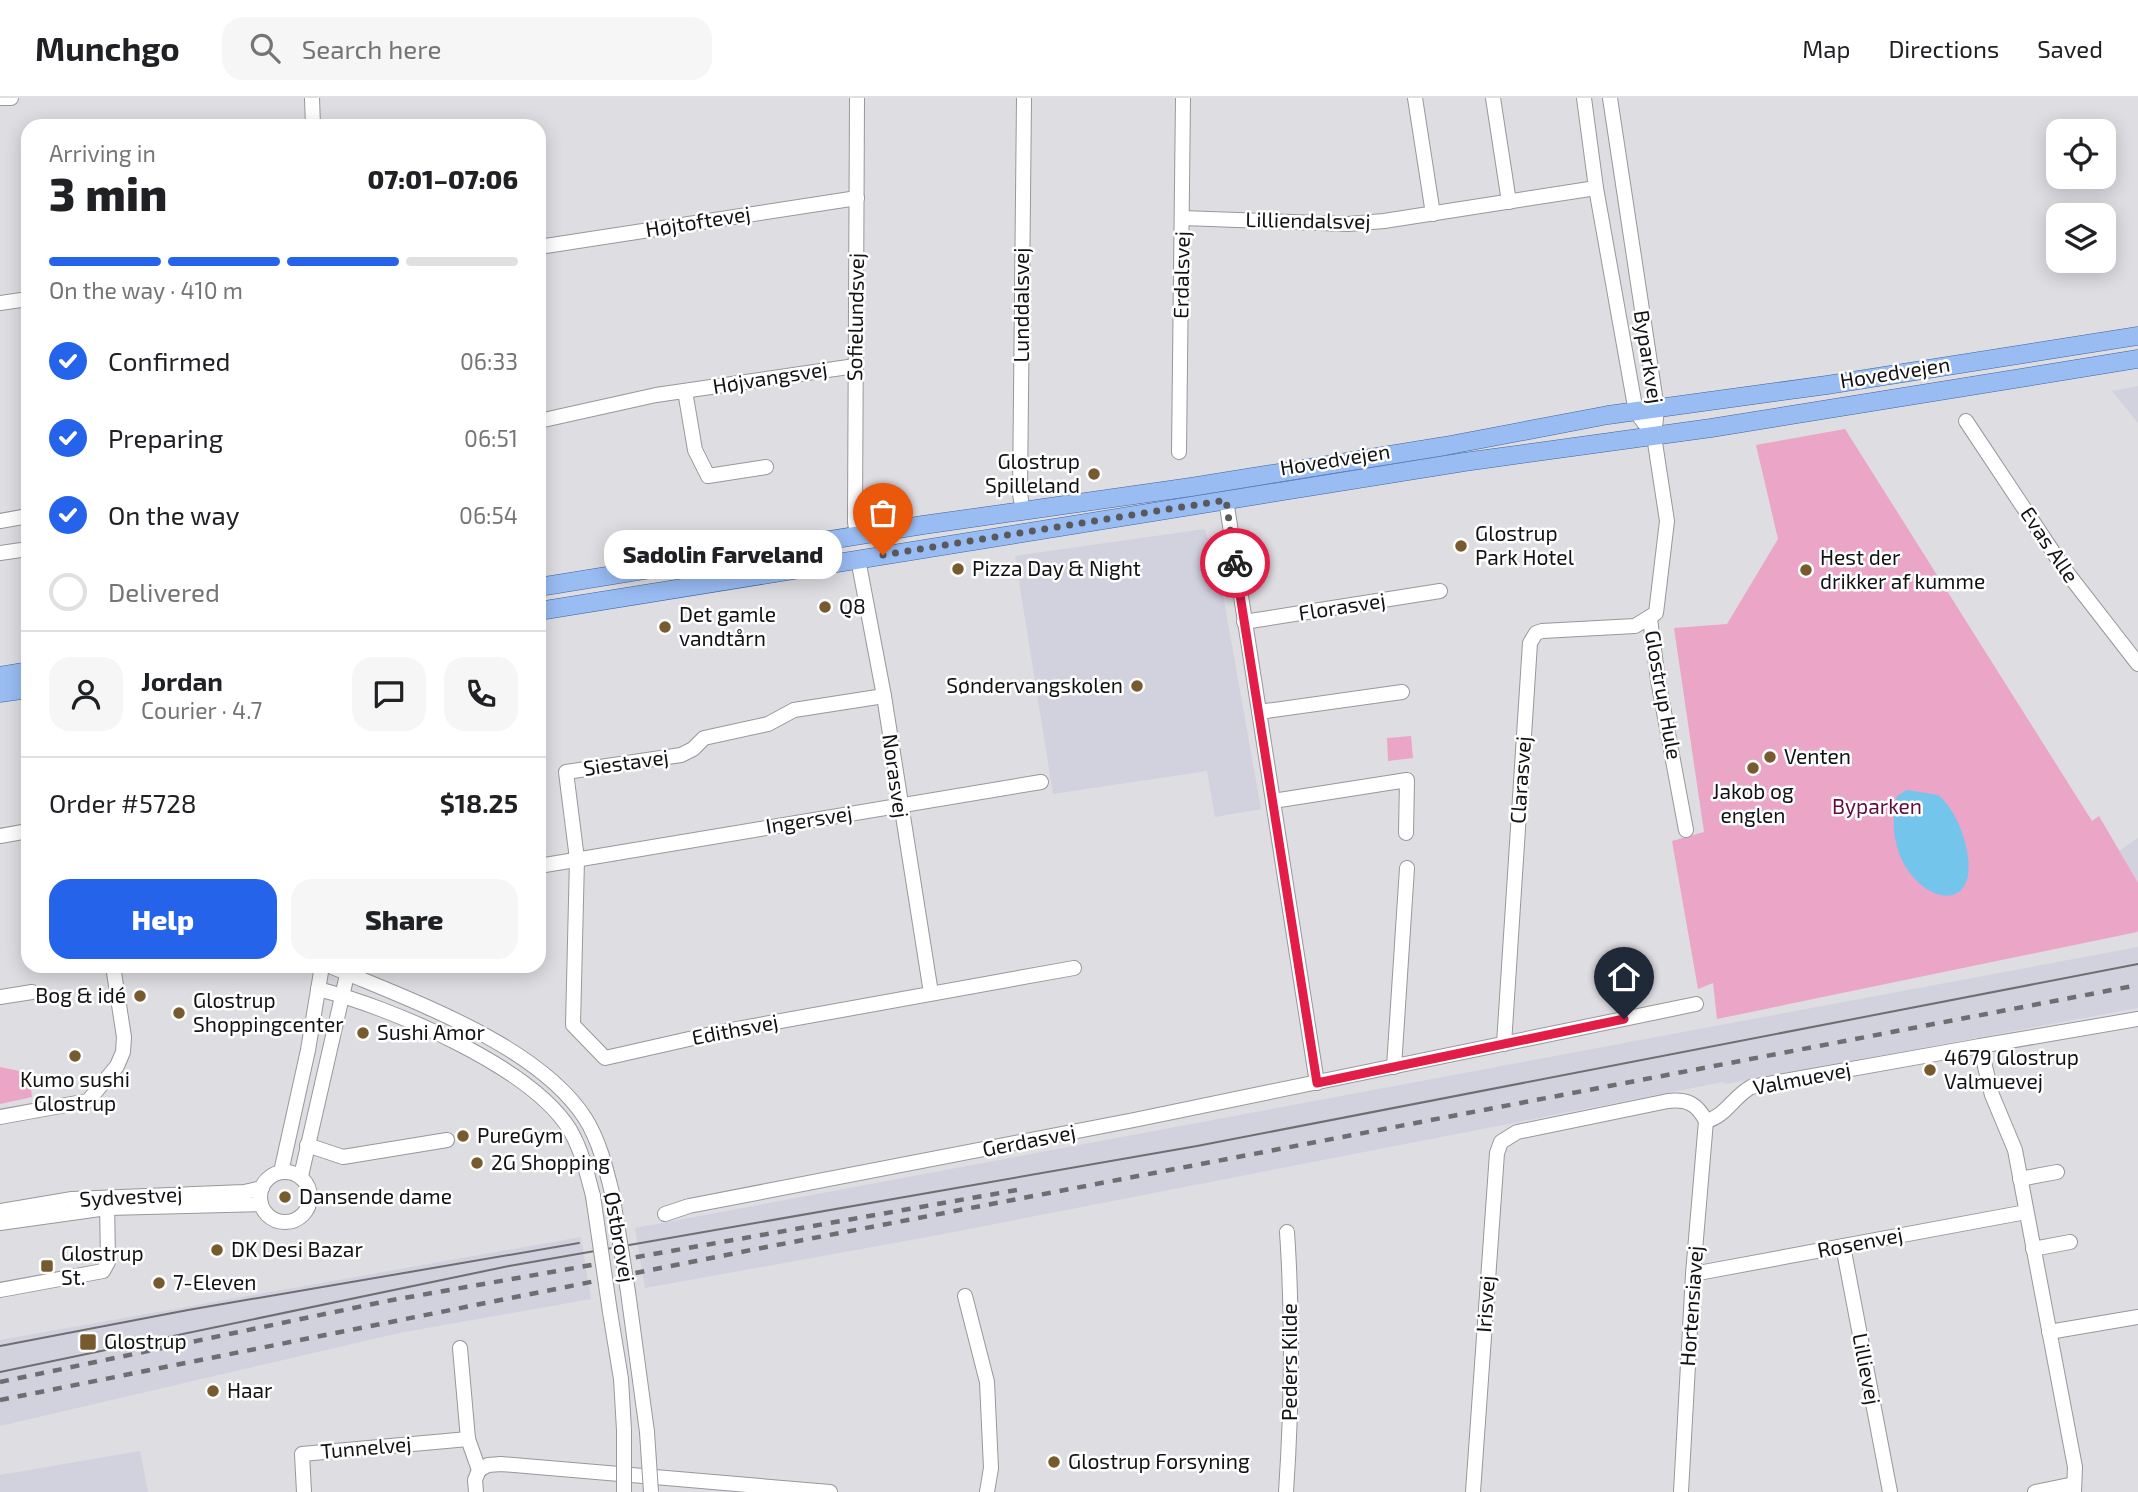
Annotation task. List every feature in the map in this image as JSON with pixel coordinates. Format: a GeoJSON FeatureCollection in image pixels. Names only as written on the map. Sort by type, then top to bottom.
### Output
{"type":"FeatureCollection","features":[{"type":"Feature","properties":{"kind":"main road","name":"Hovedvejen"},"geometry":{"type":"LineString","coordinates":[[546,586],[1445,446],[1636,412],[2138,336]]}},
{"type":"Feature","properties":{"kind":"main road","name":"Hovedvejen"},"geometry":{"type":"LineString","coordinates":[[546,610],[1226,500],[1654,436],[2138,359]]}},
{"type":"Feature","properties":{"kind":"main road"},"geometry":{"type":"LineString","coordinates":[[858,559],[869,545],[935,533],[1000,514]]}},
{"type":"Feature","properties":{"kind":"main road"},"geometry":{"type":"LineString","coordinates":[[0,676],[21,672]]}},
{"type":"Feature","properties":{"kind":"main road"},"geometry":{"type":"LineString","coordinates":[[0,693],[21,690]]}},
{"type":"Feature","properties":{"kind":"street"},"geometry":{"type":"LineString","coordinates":[[0,98],[11,98]]}},
{"type":"Feature","properties":{"kind":"street"},"geometry":{"type":"LineString","coordinates":[[312,98],[313,119]]}},
{"type":"Feature","properties":{"kind":"street","name":"Sofielundsvej"},"geometry":{"type":"LineString","coordinates":[[857,536],[855,366],[858,98]]}},
{"type":"Feature","properties":{"kind":"street","name":"Lunddalsvej"},"geometry":{"type":"LineString","coordinates":[[1023,511],[1020,494],[1024,98]]}},
{"type":"Feature","properties":{"kind":"street","name":"Erdalsvej"},"geometry":{"type":"LineString","coordinates":[[1179,453],[1183,98]]}},
{"type":"Feature","properties":{"kind":"street"},"geometry":{"type":"LineString","coordinates":[[1416,98],[1433,214]]}},
{"type":"Feature","properties":{"kind":"street"},"geometry":{"type":"LineString","coordinates":[[1493,98],[1509,202]]}},
{"type":"Feature","properties":{"kind":"street","name":"Byparkvej"},"geometry":{"type":"LineString","coordinates":[[1584,98],[1596,188],[1636,412],[1654,436]]}},
{"type":"Feature","properties":{"kind":"street","name":"Byparkvej"},"geometry":{"type":"LineString","coordinates":[[1611,98],[1657,409],[1654,436]]}},
{"type":"Feature","properties":{"kind":"street","name":"Lilliendalsvej"},"geometry":{"type":"LineString","coordinates":[[1182,218],[1348,224],[1433,214],[1596,188]]}},
{"type":"Feature","properties":{"kind":"street","name":"Højtoftevej"},"geometry":{"type":"LineString","coordinates":[[546,246],[857,198]]}},
{"type":"Feature","properties":{"kind":"street"},"geometry":{"type":"LineString","coordinates":[[0,303],[21,300]]}},
{"type":"Feature","properties":{"kind":"street","name":"Højvangsvej"},"geometry":{"type":"LineString","coordinates":[[546,420],[685,391],[855,366]]}},
{"type":"Feature","properties":{"kind":"street","name":"Højvangsvej"},"geometry":{"type":"LineString","coordinates":[[685,391],[695,450],[708,476],[766,467]]}},
{"type":"Feature","properties":{"kind":"street","name":"Evas Alle"},"geometry":{"type":"LineString","coordinates":[[1966,421],[2065,570],[2138,664]]}},
{"type":"Feature","properties":{"kind":"street","name":"Glostrup Hule"},"geometry":{"type":"LineString","coordinates":[[1654,436],[1667,521],[1658,607],[1650,619],[1658,680],[1686,830]]}},
{"type":"Feature","properties":{"kind":"street"},"geometry":{"type":"LineString","coordinates":[[1226,500],[1317,1083]]}},
{"type":"Feature","properties":{"kind":"street"},"geometry":{"type":"LineString","coordinates":[[0,521],[21,517]]}},
{"type":"Feature","properties":{"kind":"street"},"geometry":{"type":"LineString","coordinates":[[0,553],[21,550]]}},
{"type":"Feature","properties":{"kind":"street","name":"Norasvej"},"geometry":{"type":"LineString","coordinates":[[858,559],[884,696],[899,805],[931,993]]}},
{"type":"Feature","properties":{"kind":"street","name":"Florasvej"},"geometry":{"type":"LineString","coordinates":[[1244,622],[1440,591]]}},
{"type":"Feature","properties":{"kind":"street","name":"Clarasvej"},"geometry":{"type":"LineString","coordinates":[[1504,1044],[1530,643],[1536,633],[1542,631],[1635,626],[1650,619]]}},
{"type":"Feature","properties":{"kind":"street"},"geometry":{"type":"LineString","coordinates":[[1259,712],[1402,692]]}},
{"type":"Feature","properties":{"kind":"street","name":"Siestavej"},"geometry":{"type":"LineString","coordinates":[[577,859],[566,772],[681,755],[693,749],[704,738],[768,724],[794,710],[884,696]]}},
{"type":"Feature","properties":{"kind":"street"},"geometry":{"type":"LineString","coordinates":[[1273,801],[1408,780],[1406,833]]}},
{"type":"Feature","properties":{"kind":"street","name":"Ingersvej"},"geometry":{"type":"LineString","coordinates":[[577,859],[1041,782]]}},
{"type":"Feature","properties":{"kind":"street"},"geometry":{"type":"LineString","coordinates":[[0,836],[21,832]]}},
{"type":"Feature","properties":{"kind":"street"},"geometry":{"type":"LineString","coordinates":[[546,865],[577,859]]}},
{"type":"Feature","properties":{"kind":"street","name":"Edithsvej"},"geometry":{"type":"LineString","coordinates":[[577,859],[573,1025],[605,1058],[720,1032],[1074,968]]}},
{"type":"Feature","properties":{"kind":"street"},"geometry":{"type":"LineString","coordinates":[[1394,1067],[1407,868]]}},
{"type":"Feature","properties":{"kind":"street"},"geometry":{"type":"LineString","coordinates":[[0,1117],[88,1101],[117,1066],[124,1045],[114,973]]}},
{"type":"Feature","properties":{"kind":"street"},"geometry":{"type":"LineString","coordinates":[[281,1172],[321,973]]}},
{"type":"Feature","properties":{"kind":"street"},"geometry":{"type":"LineString","coordinates":[[300,1177],[347,973]]}},
{"type":"Feature","properties":{"kind":"street","name":"Østbrovej"},"geometry":{"type":"LineString","coordinates":[[354,973],[481,1034],[535,1066],[564,1092],[585,1118],[600,1151],[612,1193],[631,1308],[647,1432],[651,1492]]}},
{"type":"Feature","properties":{"kind":"street","name":"Østbrovej"},"geometry":{"type":"LineString","coordinates":[[318,989],[342,995],[406,1021],[497,1064],[528,1083],[549,1103],[570,1130],[583,1157],[593,1196],[621,1378],[624,1492]]}},
{"type":"Feature","properties":{"kind":"street"},"geometry":{"type":"LineString","coordinates":[[0,998],[32,992]]}},
{"type":"Feature","properties":{"kind":"street","name":"Gerdasvej"},"geometry":{"type":"LineString","coordinates":[[665,1214],[689,1206],[1317,1083],[1696,1004]]}},
{"type":"Feature","properties":{"kind":"street","name":"Valmuevej"},"geometry":{"type":"LineString","coordinates":[[1706,1121],[1720,1117],[1734,1098],[1751,1087],[2138,1019]]}},
{"type":"Feature","properties":{"kind":"street"},"geometry":{"type":"LineString","coordinates":[[1980,1046],[1992,1095],[2015,1150],[2075,1467],[2074,1488],[2035,1492]]}},
{"type":"Feature","properties":{"kind":"street","name":"Irisvej"},"geometry":{"type":"LineString","coordinates":[[1473,1492],[1497,1153],[1506,1138],[1522,1131],[1682,1100],[1699,1108],[1706,1121]]}},
{"type":"Feature","properties":{"kind":"street","name":"Hortensiavej"},"geometry":{"type":"LineString","coordinates":[[1681,1492],[1693,1274],[1706,1121]]}},
{"type":"Feature","properties":{"kind":"street"},"geometry":{"type":"LineString","coordinates":[[307,1144],[343,1157],[447,1140]]}},
{"type":"Feature","properties":{"kind":"street"},"geometry":{"type":"LineString","coordinates":[[281,1172],[300,1177],[308,1185],[310,1201],[298,1219],[278,1221],[268,1216],[261,1204],[262,1188],[269,1177],[281,1172]]}},
{"type":"Feature","properties":{"kind":"street"},"geometry":{"type":"LineString","coordinates":[[2020,1179],[2057,1172]]}},
{"type":"Feature","properties":{"kind":"street","name":"Sydvestvej"},"geometry":{"type":"LineString","coordinates":[[0,1211],[244,1192],[262,1188]]}},
{"type":"Feature","properties":{"kind":"street"},"geometry":{"type":"LineString","coordinates":[[0,1290],[103,1271],[108,1262],[107,1202]]}},
{"type":"Feature","properties":{"kind":"street","name":"Sydvestvej"},"geometry":{"type":"LineString","coordinates":[[0,1223],[107,1202],[261,1204]]}},
{"type":"Feature","properties":{"kind":"street","name":"Rosenvej"},"geometry":{"type":"LineString","coordinates":[[1693,1274],[2026,1212]]}},
{"type":"Feature","properties":{"kind":"street","name":"Peders Kilde"},"geometry":{"type":"LineString","coordinates":[[1286,1492],[1293,1340],[1287,1232]]}},
{"type":"Feature","properties":{"kind":"street"},"geometry":{"type":"LineString","coordinates":[[2034,1249],[2070,1242]]}},
{"type":"Feature","properties":{"kind":"street","name":"Lillievej"},"geometry":{"type":"LineString","coordinates":[[1843,1246],[1890,1492]]}},
{"type":"Feature","properties":{"kind":"street"},"geometry":{"type":"LineString","coordinates":[[965,1296],[987,1382],[991,1468],[987,1492]]}},
{"type":"Feature","properties":{"kind":"street"},"geometry":{"type":"LineString","coordinates":[[2049,1332],[2138,1317]]}},
{"type":"Feature","properties":{"kind":"street"},"geometry":{"type":"LineString","coordinates":[[460,1348],[468,1439],[479,1470]]}},
{"type":"Feature","properties":{"kind":"street","name":"Tunnelvej"},"geometry":{"type":"LineString","coordinates":[[304,1492],[302,1454],[468,1439]]}},
{"type":"Feature","properties":{"kind":"street"},"geometry":{"type":"LineString","coordinates":[[476,1492],[475,1480],[479,1470],[488,1465],[501,1464],[830,1492]]}},
{"type":"Feature","properties":{"kind":"shaded area"},"geometry":{"type":"Polygon","coordinates":[[[2138,386],[2138,423],[2112,391],[2138,386]]]}},
{"type":"Feature","properties":{"kind":"shaded area","name":"Søndervangskolen"},"geometry":{"type":"Polygon","coordinates":[[[1205,529],[1223,595],[1261,809],[1215,817],[1207,771],[1053,794],[1015,556],[1205,529]]]}},
{"type":"Feature","properties":{"kind":"shaded area"},"geometry":{"type":"Polygon","coordinates":[[[2138,838],[2138,932],[2137,932],[2113,855],[2138,838]]]}},
{"type":"Feature","properties":{"kind":"shaded area"},"geometry":{"type":"Polygon","coordinates":[[[2138,947],[2138,1008],[1726,1084],[1723,1082],[933,1236],[645,1288],[635,1228],[2138,947]]]}},
{"type":"Feature","properties":{"kind":"shaded area"},"geometry":{"type":"Polygon","coordinates":[[[581,1237],[591,1299],[399,1333],[0,1426],[0,1340],[581,1237]]]}},
{"type":"Feature","properties":{"kind":"shaded area"},"geometry":{"type":"Polygon","coordinates":[[[140,1451],[148,1492],[0,1492],[0,1475],[140,1451]]]}},
{"type":"Feature","properties":{"kind":"green space","name":"Byparken"},"geometry":{"type":"Polygon","coordinates":[[[1845,429],[2092,821],[2099,816],[2138,883],[2138,929],[2137,932],[1717,1019],[1713,983],[1698,989],[1672,841],[1704,832],[1674,628],[1727,624],[1778,539],[1756,445],[1845,429]]]}},
{"type":"Feature","properties":{"kind":"green space"},"geometry":{"type":"Polygon","coordinates":[[[1411,736],[1413,758],[1388,761],[1387,738],[1411,736]]]}},
{"type":"Feature","properties":{"kind":"green space"},"geometry":{"type":"Polygon","coordinates":[[[0,1067],[29,1073],[32,1097],[0,1104],[0,1067]]]}},
{"type":"Feature","properties":{"kind":"water"},"geometry":{"type":"Polygon","coordinates":[[[1907,790],[1938,795],[1956,818],[1966,846],[1968,874],[1961,890],[1947,896],[1930,891],[1914,878],[1901,857],[1894,829],[1897,796],[1907,790]]]}},
{"type":"Feature","properties":{"kind":"tram line"},"geometry":{"type":"LineString","coordinates":[[0,1372],[509,1266],[1197,1146],[2138,964]]}},
{"type":"Feature","properties":{"kind":"tram line"},"geometry":{"type":"LineString","coordinates":[[0,1346],[188,1310],[579,1243]]}},
{"type":"Feature","properties":{"kind":"railway"},"geometry":{"type":"LineString","coordinates":[[0,1400],[756,1249],[2138,985]]}},
{"type":"Feature","properties":{"kind":"railway"},"geometry":{"type":"LineString","coordinates":[[0,1382],[387,1301],[1017,1190]]}},
{"type":"Feature","properties":{"kind":"way so far"},"geometry":{"type":"LineString","coordinates":[[883,555],[1226,500],[1235,563]]}},
{"type":"Feature","properties":{"kind":"place","name":"Glostrup Spilleland"},"geometry":{"type":"Point","coordinates":[1094,474]}},
{"type":"Feature","properties":{"kind":"place","name":"Glostrup Park Hotel"},"geometry":{"type":"Point","coordinates":[1461,546]}},
{"type":"Feature","properties":{"kind":"place","name":"Sadolin Farveland"},"geometry":{"type":"Point","coordinates":[883,555]}},
{"type":"Feature","properties":{"kind":"place","name":"Pizza Day & Night"},"geometry":{"type":"Point","coordinates":[958,569]}},
{"type":"Feature","properties":{"kind":"place","name":"Hest der drikker af kumme"},"geometry":{"type":"Point","coordinates":[1806,570]}},
{"type":"Feature","properties":{"kind":"place","name":"Q8"},"geometry":{"type":"Point","coordinates":[825,607]}},
{"type":"Feature","properties":{"kind":"place","name":"Det gamle vandtårn"},"geometry":{"type":"Point","coordinates":[665,627]}},
{"type":"Feature","properties":{"kind":"place","name":"Søndervangskolen"},"geometry":{"type":"Point","coordinates":[1137,686]}},
{"type":"Feature","properties":{"kind":"place","name":"Venten"},"geometry":{"type":"Point","coordinates":[1770,757]}},
{"type":"Feature","properties":{"kind":"place","name":"Jakob og englen"},"geometry":{"type":"Point","coordinates":[1753,768]}},
{"type":"Feature","properties":{"kind":"place","name":"Bog & idé"},"geometry":{"type":"Point","coordinates":[140,996]}},
{"type":"Feature","properties":{"kind":"place","name":"Glostrup Shoppingcenter"},"geometry":{"type":"Point","coordinates":[179,1013]}},
{"type":"Feature","properties":{"kind":"place","name":"Sushi Amor"},"geometry":{"type":"Point","coordinates":[363,1033]}},
{"type":"Feature","properties":{"kind":"place","name":"Kumo sushi Glostrup"},"geometry":{"type":"Point","coordinates":[75,1056]}},
{"type":"Feature","properties":{"kind":"place","name":"4679 Glostrup Valmuevej"},"geometry":{"type":"Point","coordinates":[1930,1070]}},
{"type":"Feature","properties":{"kind":"place","name":"PureGym"},"geometry":{"type":"Point","coordinates":[463,1136]}},
{"type":"Feature","properties":{"kind":"place","name":"2G Shopping"},"geometry":{"type":"Point","coordinates":[477,1163]}},
{"type":"Feature","properties":{"kind":"place","name":"Dansende dame"},"geometry":{"type":"Point","coordinates":[285,1197]}},
{"type":"Feature","properties":{"kind":"place","name":"DK Desi Bazar"},"geometry":{"type":"Point","coordinates":[217,1250]}},
{"type":"Feature","properties":{"kind":"place","name":"Glostrup St."},"geometry":{"type":"Point","coordinates":[47,1266]}},
{"type":"Feature","properties":{"kind":"place","name":"7-Eleven"},"geometry":{"type":"Point","coordinates":[159,1283]}},
{"type":"Feature","properties":{"kind":"place","name":"Glostrup"},"geometry":{"type":"Point","coordinates":[88,1342]}},
{"type":"Feature","properties":{"kind":"place","name":"Haar"},"geometry":{"type":"Point","coordinates":[213,1391]}},
{"type":"Feature","properties":{"kind":"place","name":"Glostrup Forsyning"},"geometry":{"type":"Point","coordinates":[1054,1462]}},
{"type":"Feature","properties":{"kind":"route"},"geometry":{"type":"LineString","coordinates":[[1235,563],[1317,1083],[1624,1019]]}}]}
